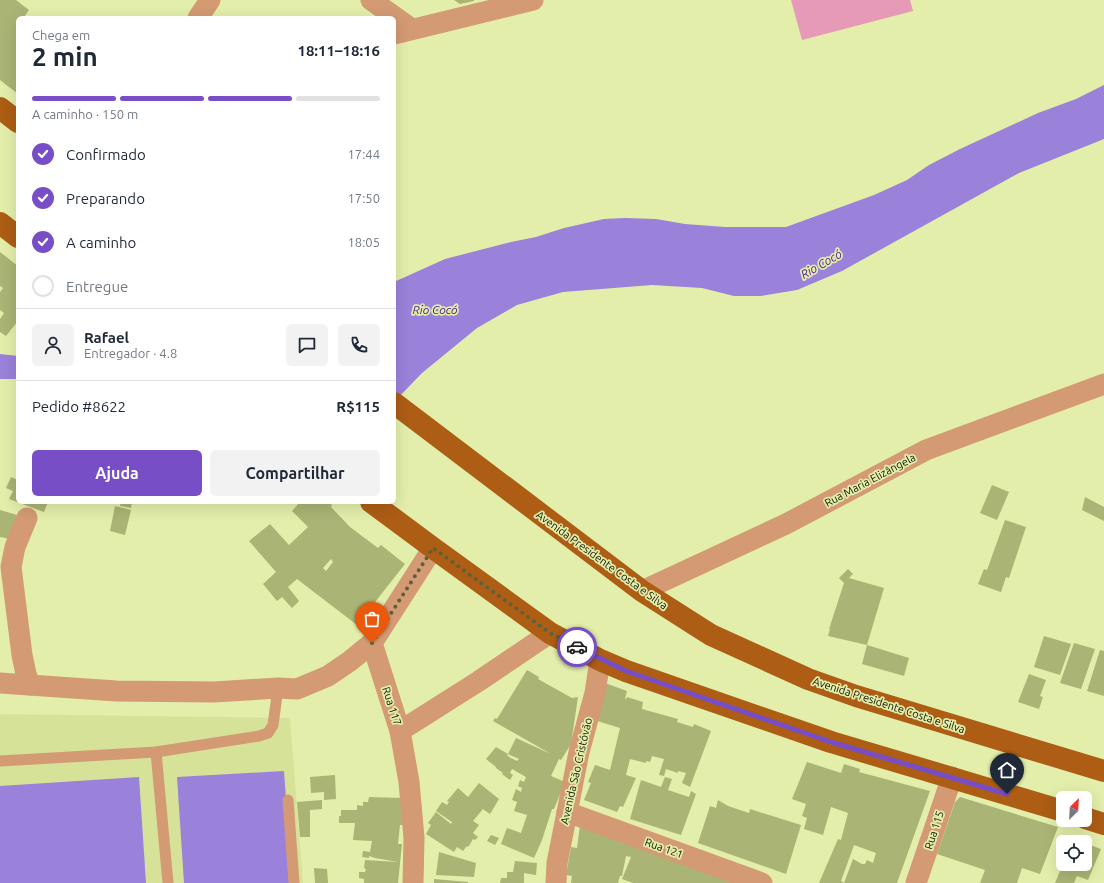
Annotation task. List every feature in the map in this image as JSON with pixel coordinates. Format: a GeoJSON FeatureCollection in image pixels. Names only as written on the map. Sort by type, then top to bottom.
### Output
{"type":"FeatureCollection","features":[{"type":"Feature","properties":{"kind":"main road"},"geometry":{"type":"LineString","coordinates":[[0,108],[16,120]]}},
{"type":"Feature","properties":{"kind":"main road"},"geometry":{"type":"LineString","coordinates":[[0,119],[0,132]]}},
{"type":"Feature","properties":{"kind":"main road"},"geometry":{"type":"LineString","coordinates":[[0,223],[16,235]]}},
{"type":"Feature","properties":{"kind":"main road","name":"Avenida Presidente Costa e Silva"},"geometry":{"type":"LineString","coordinates":[[396,405],[642,592],[711,635],[808,679],[856,696],[1104,771]]}},
{"type":"Feature","properties":{"kind":"main road"},"geometry":{"type":"LineString","coordinates":[[374,504],[550,633],[600,660],[634,674],[831,742],[1056,809]]}},
{"type":"Feature","properties":{"kind":"main road"},"geometry":{"type":"LineString","coordinates":[[1092,820],[1104,824]]}},
{"type":"Feature","properties":{"kind":"street"},"geometry":{"type":"LineString","coordinates":[[199,16],[210,0]]}},
{"type":"Feature","properties":{"kind":"street"},"geometry":{"type":"LineString","coordinates":[[371,0],[387,16]]}},
{"type":"Feature","properties":{"kind":"street"},"geometry":{"type":"LineString","coordinates":[[403,32],[533,0]]}},
{"type":"Feature","properties":{"kind":"street","name":"Rua Maria Elizângela"},"geometry":{"type":"LineString","coordinates":[[642,592],[786,524],[926,450],[1098,390]]}},
{"type":"Feature","properties":{"kind":"street"},"geometry":{"type":"LineString","coordinates":[[27,518],[14,547],[11,567],[22,655],[30,685]]}},
{"type":"Feature","properties":{"kind":"street"},"geometry":{"type":"LineString","coordinates":[[0,683],[116,691],[214,692],[278,688],[297,689],[328,676],[350,661],[372,643],[433,548]]}},
{"type":"Feature","properties":{"kind":"street"},"geometry":{"type":"LineString","coordinates":[[400,731],[479,681],[550,633]]}},
{"type":"Feature","properties":{"kind":"street","name":"Rua 117"},"geometry":{"type":"LineString","coordinates":[[372,643],[400,731],[409,782],[414,838],[413,883]]}},
{"type":"Feature","properties":{"kind":"street","name":"Avenida São Cristóvão"},"geometry":{"type":"LineString","coordinates":[[556,883],[556,863],[579,752],[595,693],[600,660]]}},
{"type":"Feature","properties":{"kind":"street","name":"Rua 115"},"geometry":{"type":"LineString","coordinates":[[916,883],[952,777]]}},
{"type":"Feature","properties":{"kind":"street","name":"Rua 121"},"geometry":{"type":"LineString","coordinates":[[567,812],[762,883]]}},
{"type":"Feature","properties":{"kind":"lane"},"geometry":{"type":"LineString","coordinates":[[0,761],[156,752],[259,736],[268,733],[273,726],[278,688]]}},
{"type":"Feature","properties":{"kind":"lane"},"geometry":{"type":"LineString","coordinates":[[156,752],[168,883]]}},
{"type":"Feature","properties":{"kind":"lane"},"geometry":{"type":"LineString","coordinates":[[288,800],[294,883]]}},
{"type":"Feature","properties":{"kind":"shaded area"},"geometry":{"type":"Polygon","coordinates":[[[791,0],[910,0],[913,11],[802,40],[791,0]]]}},
{"type":"Feature","properties":{"kind":"shaded area"},"geometry":{"type":"Polygon","coordinates":[[[0,714],[290,718],[303,883],[0,883],[0,714]]]}},
{"type":"Feature","properties":{"kind":"water","name":"Rio Cocó"},"geometry":{"type":"Polygon","coordinates":[[[1104,85],[1104,139],[1019,173],[842,271],[797,290],[761,296],[734,296],[702,288],[652,285],[563,292],[517,305],[477,328],[422,373],[396,400],[396,281],[445,259],[604,219],[656,219],[685,224],[725,227],[786,227],[874,195],[907,180],[929,165],[960,149],[1038,113],[1076,99],[1104,85]]]}},
{"type":"Feature","properties":{"kind":"water"},"geometry":{"type":"Polygon","coordinates":[[[0,354],[16,356],[16,379],[0,379],[0,354]]]}},
{"type":"Feature","properties":{"kind":"water"},"geometry":{"type":"Polygon","coordinates":[[[284,771],[292,883],[184,883],[177,777],[284,771]]]}},
{"type":"Feature","properties":{"kind":"water"},"geometry":{"type":"Polygon","coordinates":[[[139,777],[146,883],[0,883],[0,786],[139,777]]]}},
{"type":"Feature","properties":{"kind":"building"},"geometry":{"type":"Polygon","coordinates":[[[0,0],[16,0],[29,10],[25,16],[16,16],[16,92],[0,80],[0,0]]]}},
{"type":"Feature","properties":{"kind":"building"},"geometry":{"type":"Polygon","coordinates":[[[454,0],[474,0],[474,1],[460,4],[454,0]]]}},
{"type":"Feature","properties":{"kind":"building"},"geometry":{"type":"Polygon","coordinates":[[[0,252],[16,264],[16,324],[6,336],[0,332],[0,319],[4,313],[0,310],[0,292],[3,288],[0,286],[0,252]]]}},
{"type":"Feature","properties":{"kind":"building"},"geometry":{"type":"Polygon","coordinates":[[[11,477],[16,479],[16,502],[9,499],[13,491],[6,488],[11,477]]]}},
{"type":"Feature","properties":{"kind":"building"},"geometry":{"type":"Polygon","coordinates":[[[992,485],[1009,492],[997,520],[980,513],[992,485]]]}},
{"type":"Feature","properties":{"kind":"building"},"geometry":{"type":"Polygon","coordinates":[[[1085,497],[1104,507],[1104,521],[1082,510],[1085,497]]]}},
{"type":"Feature","properties":{"kind":"building"},"geometry":{"type":"Polygon","coordinates":[[[22,504],[47,504],[44,512],[22,504]]]}},
{"type":"Feature","properties":{"kind":"building"},"geometry":{"type":"Polygon","coordinates":[[[120,504],[132,504],[131,508],[120,506],[120,504]]]}},
{"type":"Feature","properties":{"kind":"building"},"geometry":{"type":"Polygon","coordinates":[[[298,504],[331,504],[331,507],[350,527],[378,548],[381,545],[405,564],[357,625],[297,579],[288,587],[299,601],[292,608],[282,597],[277,601],[263,584],[276,572],[249,541],[270,524],[289,545],[308,527],[292,511],[298,504]],[[331,559],[323,568],[326,571],[333,562],[331,559]]]}},
{"type":"Feature","properties":{"kind":"building"},"geometry":{"type":"Polygon","coordinates":[[[115,506],[131,510],[125,535],[110,531],[115,506]]]}},
{"type":"Feature","properties":{"kind":"building"},"geometry":{"type":"Polygon","coordinates":[[[0,510],[17,515],[10,539],[0,537],[0,510]]]}},
{"type":"Feature","properties":{"kind":"building"},"geometry":{"type":"Polygon","coordinates":[[[1005,520],[1026,527],[1009,578],[1006,577],[1001,592],[978,584],[984,569],[987,570],[1005,520]]]}},
{"type":"Feature","properties":{"kind":"building"},"geometry":{"type":"Polygon","coordinates":[[[848,569],[853,574],[849,578],[884,588],[867,645],[828,636],[844,583],[839,578],[848,569]]]}},
{"type":"Feature","properties":{"kind":"building"},"geometry":{"type":"Polygon","coordinates":[[[1044,636],[1071,644],[1060,675],[1034,667],[1044,636]]]}},
{"type":"Feature","properties":{"kind":"building"},"geometry":{"type":"Polygon","coordinates":[[[1074,643],[1095,649],[1081,689],[1060,683],[1074,643]]]}},
{"type":"Feature","properties":{"kind":"building"},"geometry":{"type":"Polygon","coordinates":[[[867,645],[909,658],[904,676],[862,664],[867,645]]]}},
{"type":"Feature","properties":{"kind":"building"},"geometry":{"type":"Polygon","coordinates":[[[1100,650],[1104,651],[1104,696],[1087,691],[1100,650]]]}},
{"type":"Feature","properties":{"kind":"building"},"geometry":{"type":"Polygon","coordinates":[[[527,670],[539,677],[538,679],[572,698],[578,697],[571,744],[561,760],[559,759],[551,776],[565,782],[554,809],[552,809],[542,840],[534,858],[501,844],[507,828],[521,833],[527,815],[514,811],[517,802],[512,800],[516,789],[521,792],[522,788],[518,786],[520,780],[524,782],[526,777],[512,769],[510,773],[513,775],[510,780],[486,759],[496,747],[508,754],[516,738],[551,754],[493,721],[495,718],[497,719],[527,670]],[[508,754],[507,755],[509,757],[517,761],[519,759],[508,754]]]}},
{"type":"Feature","properties":{"kind":"building"},"geometry":{"type":"Polygon","coordinates":[[[1029,674],[1046,680],[1040,696],[1043,697],[1039,709],[1018,702],[1029,674]]]}},
{"type":"Feature","properties":{"kind":"building"},"geometry":{"type":"Polygon","coordinates":[[[605,683],[627,691],[625,699],[627,697],[643,702],[642,709],[678,719],[677,722],[693,727],[694,724],[711,731],[690,787],[682,783],[686,773],[678,771],[678,773],[666,769],[664,776],[659,775],[664,759],[652,756],[650,762],[646,761],[646,763],[630,759],[626,775],[636,778],[623,807],[620,806],[617,812],[584,800],[591,783],[588,782],[595,765],[610,770],[620,728],[594,720],[605,683]]]}},
{"type":"Feature","properties":{"kind":"building"},"geometry":{"type":"Polygon","coordinates":[[[807,762],[841,773],[844,764],[860,769],[859,772],[930,791],[897,883],[844,883],[819,883],[838,839],[841,840],[848,813],[831,807],[823,835],[804,829],[807,818],[802,816],[806,804],[792,799],[807,762]],[[854,845],[841,881],[844,883],[853,859],[862,864],[865,864],[867,860],[873,863],[876,853],[854,845]]]}},
{"type":"Feature","properties":{"kind":"building"},"geometry":{"type":"Polygon","coordinates":[[[335,775],[336,799],[324,800],[324,792],[311,793],[310,777],[335,775]]]}},
{"type":"Feature","properties":{"kind":"building"},"geometry":{"type":"Polygon","coordinates":[[[665,777],[672,779],[668,790],[689,797],[691,791],[696,794],[681,835],[630,819],[641,780],[661,787],[665,777]]]}},
{"type":"Feature","properties":{"kind":"building"},"geometry":{"type":"Polygon","coordinates":[[[479,783],[499,799],[490,814],[483,809],[473,821],[479,825],[473,833],[478,837],[475,840],[473,839],[469,846],[463,851],[457,847],[454,852],[426,834],[431,825],[428,823],[436,812],[451,824],[452,822],[436,811],[442,802],[447,805],[449,802],[447,801],[458,788],[468,797],[479,783]]]}},
{"type":"Feature","properties":{"kind":"building"},"geometry":{"type":"Polygon","coordinates":[[[369,797],[403,798],[405,825],[400,825],[398,844],[402,844],[398,883],[364,883],[364,879],[359,878],[359,872],[365,872],[366,869],[364,868],[365,860],[398,862],[369,856],[369,858],[362,857],[363,851],[370,852],[372,841],[353,840],[355,823],[339,823],[341,810],[357,810],[357,805],[363,806],[363,802],[368,802],[369,797]]]}},
{"type":"Feature","properties":{"kind":"building"},"geometry":{"type":"Polygon","coordinates":[[[960,797],[1058,827],[1040,874],[1022,868],[1017,883],[980,883],[985,870],[937,854],[955,802],[960,797]]]}},
{"type":"Feature","properties":{"kind":"building"},"geometry":{"type":"Polygon","coordinates":[[[322,800],[322,809],[310,810],[310,837],[300,837],[297,802],[322,800]]]}},
{"type":"Feature","properties":{"kind":"building"},"geometry":{"type":"Polygon","coordinates":[[[718,800],[728,806],[749,813],[750,809],[801,825],[786,874],[698,843],[710,806],[716,808],[718,800]]]}},
{"type":"Feature","properties":{"kind":"building"},"geometry":{"type":"Polygon","coordinates":[[[580,825],[747,883],[633,883],[622,879],[631,857],[626,856],[622,876],[620,876],[618,883],[571,883],[572,876],[566,875],[571,847],[577,848],[580,825]]]}},
{"type":"Feature","properties":{"kind":"building"},"geometry":{"type":"Polygon","coordinates":[[[491,835],[499,838],[495,845],[487,841],[491,835]]]}},
{"type":"Feature","properties":{"kind":"building"},"geometry":{"type":"Polygon","coordinates":[[[1092,846],[1101,849],[1092,870],[1092,846]]]}},
{"type":"Feature","properties":{"kind":"building"},"geometry":{"type":"Polygon","coordinates":[[[439,852],[476,863],[474,877],[436,875],[439,852]]]}},
{"type":"Feature","properties":{"kind":"building"},"geometry":{"type":"Polygon","coordinates":[[[515,861],[537,863],[536,875],[524,873],[524,883],[500,883],[501,878],[507,878],[507,872],[513,872],[515,861]]]}},
{"type":"Feature","properties":{"kind":"building"},"geometry":{"type":"Polygon","coordinates":[[[314,868],[327,869],[328,883],[315,883],[314,868]]]}},
{"type":"Feature","properties":{"kind":"building"},"geometry":{"type":"Polygon","coordinates":[[[1060,871],[1092,871],[1088,880],[1077,876],[1074,883],[1055,883],[1060,871]]]}},
{"type":"Feature","properties":{"kind":"building"},"geometry":{"type":"Polygon","coordinates":[[[434,879],[468,882],[468,883],[434,883],[434,879]]]}},
{"type":"Feature","properties":{"kind":"way so far"},"geometry":{"type":"LineString","coordinates":[[372,643],[433,548],[550,633],[577,647]]}},
{"type":"Feature","properties":{"kind":"route"},"geometry":{"type":"LineString","coordinates":[[577,647],[600,660],[626,671],[831,742],[1007,794]]}}]}
